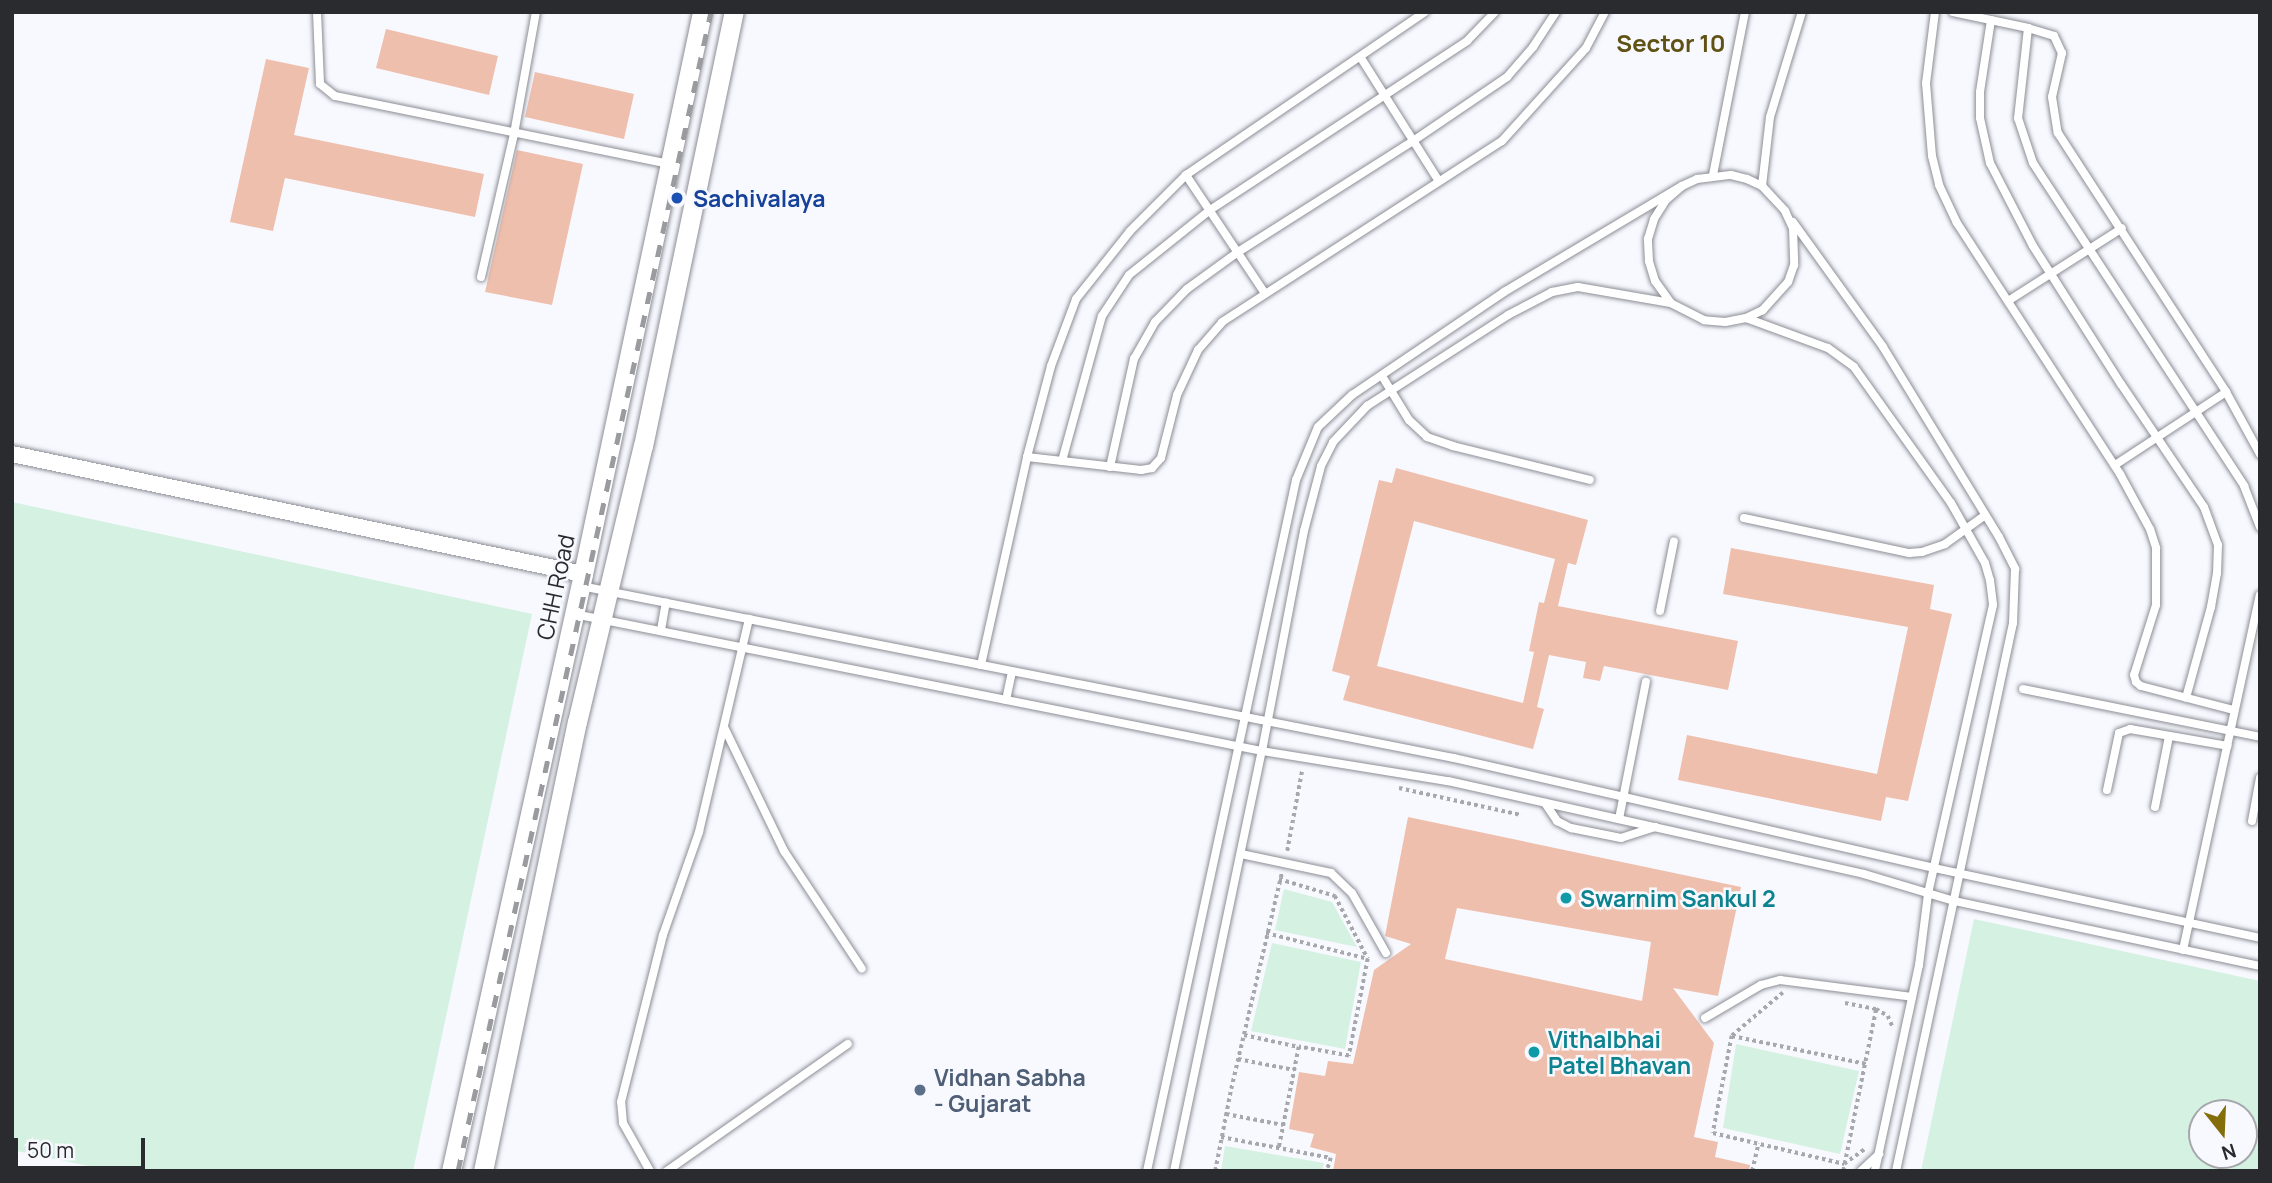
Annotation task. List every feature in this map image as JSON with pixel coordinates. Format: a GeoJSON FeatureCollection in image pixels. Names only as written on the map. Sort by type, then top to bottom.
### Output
{"type":"FeatureCollection","features":[{"type":"Feature","properties":{"kind":"street","name":"CHH Road"},"geometry":{"type":"LineString","coordinates":[[451,1171],[672,165],[702,12]]}},
{"type":"Feature","properties":{"kind":"street"},"geometry":{"type":"LineString","coordinates":[[483,1171],[577,722],[640,457],[734,12]]}},
{"type":"Feature","properties":{"kind":"street"},"geometry":{"type":"LineString","coordinates":[[672,165],[701,170]]}},
{"type":"Feature","properties":{"kind":"street"},"geometry":{"type":"LineString","coordinates":[[12,454],[582,580]]}},
{"type":"Feature","properties":{"kind":"street"},"geometry":{"type":"LineString","coordinates":[[551,718],[577,722]]}},
{"type":"Feature","properties":{"kind":"lane"},"geometry":{"type":"LineString","coordinates":[[317,12],[320,84],[335,96],[672,165]]}},
{"type":"Feature","properties":{"kind":"lane"},"geometry":{"type":"LineString","coordinates":[[481,276],[514,134],[536,12]]}},
{"type":"Feature","properties":{"kind":"lane"},"geometry":{"type":"LineString","coordinates":[[981,665],[1027,457],[1051,366],[1076,299],[1130,231],[1186,175],[1425,12]]}},
{"type":"Feature","properties":{"kind":"lane"},"geometry":{"type":"LineString","coordinates":[[1062,461],[1102,316],[1129,275],[1210,209],[1467,41],[1495,12]]}},
{"type":"Feature","properties":{"kind":"lane"},"geometry":{"type":"LineString","coordinates":[[1110,467],[1134,359],[1156,322],[1187,289],[1238,252],[1413,141],[1507,77],[1533,47],[1556,12]]}},
{"type":"Feature","properties":{"kind":"lane"},"geometry":{"type":"LineString","coordinates":[[1027,457],[1142,470],[1152,468],[1161,458],[1177,396],[1198,350],[1222,322],[1264,292],[1502,141],[1586,48],[1605,12]]}},
{"type":"Feature","properties":{"kind":"lane"},"geometry":{"type":"LineString","coordinates":[[1713,175],[1745,12]]}},
{"type":"Feature","properties":{"kind":"lane"},"geometry":{"type":"LineString","coordinates":[[1762,187],[1770,117],[1802,12]]}},
{"type":"Feature","properties":{"kind":"lane"},"geometry":{"type":"LineString","coordinates":[[1935,12],[1926,83],[1930,144],[1939,185],[1956,223],[2115,466],[2141,510],[2156,548],[2156,605],[2134,675],[2141,686],[2234,710]]}},
{"type":"Feature","properties":{"kind":"lane"},"geometry":{"type":"LineString","coordinates":[[1952,12],[2028,28],[2054,36],[2059,43],[2062,53],[2052,97],[2058,133],[2226,392],[2260,454]]}},
{"type":"Feature","properties":{"kind":"lane"},"geometry":{"type":"LineString","coordinates":[[1991,20],[1980,92],[1983,141],[1990,163],[2051,274],[2204,507],[2218,545],[2217,573],[2211,607],[2186,698]]}},
{"type":"Feature","properties":{"kind":"lane"},"geometry":{"type":"LineString","coordinates":[[2028,28],[2018,118],[2033,163],[2244,485],[2260,527]]}},
{"type":"Feature","properties":{"kind":"lane"},"geometry":{"type":"LineString","coordinates":[[1361,58],[1438,180]]}},
{"type":"Feature","properties":{"kind":"lane"},"geometry":{"type":"LineString","coordinates":[[1186,175],[1264,292]]}},
{"type":"Feature","properties":{"kind":"lane"},"geometry":{"type":"LineString","coordinates":[[1147,1171],[1239,746],[1242,718],[1296,480],[1318,427],[1352,394],[1504,292],[1682,186],[1713,175],[1731,175],[1762,187],[1785,211],[1883,348],[2012,562],[2015,601],[1896,1171]]}},
{"type":"Feature","properties":{"kind":"lane"},"geometry":{"type":"LineString","coordinates":[[1671,303],[1655,281],[1649,261],[1648,239],[1660,209],[1682,186]]}},
{"type":"Feature","properties":{"kind":"lane"},"geometry":{"type":"LineString","coordinates":[[1174,1171],[1262,751],[1304,531],[1321,466],[1333,442],[1349,422],[1390,390],[1508,315],[1552,292],[1578,287],[1671,303],[1704,320],[1725,322],[1746,318],[1763,310],[1788,282],[1796,246],[1785,211]]}},
{"type":"Feature","properties":{"kind":"lane"},"geometry":{"type":"LineString","coordinates":[[2008,301],[2122,228]]}},
{"type":"Feature","properties":{"kind":"lane"},"geometry":{"type":"LineString","coordinates":[[1746,318],[1828,348],[1854,367],[1967,530],[1985,563],[1993,605],[1928,894],[1912,997],[1875,1171]]}},
{"type":"Feature","properties":{"kind":"lane"},"geometry":{"type":"LineString","coordinates":[[1382,376],[1417,431],[1427,437],[1590,480]]}},
{"type":"Feature","properties":{"kind":"lane"},"geometry":{"type":"LineString","coordinates":[[2115,466],[2226,392]]}},
{"type":"Feature","properties":{"kind":"lane"},"geometry":{"type":"LineString","coordinates":[[1744,518],[1909,552],[1932,549],[1967,530],[1984,516]]}},
{"type":"Feature","properties":{"kind":"lane"},"geometry":{"type":"LineString","coordinates":[[1660,611],[1674,541]]}},
{"type":"Feature","properties":{"kind":"lane"},"geometry":{"type":"LineString","coordinates":[[582,580],[608,591],[1454,758],[1934,868],[2260,938]]}},
{"type":"Feature","properties":{"kind":"lane"},"geometry":{"type":"LineString","coordinates":[[2183,950],[2260,595]]}},
{"type":"Feature","properties":{"kind":"lane"},"geometry":{"type":"LineString","coordinates":[[661,630],[666,602]]}},
{"type":"Feature","properties":{"kind":"lane"},"geometry":{"type":"LineString","coordinates":[[574,614],[1262,751],[1448,781],[1864,874],[1954,901],[2260,966]]}},
{"type":"Feature","properties":{"kind":"lane"},"geometry":{"type":"LineString","coordinates":[[650,1171],[623,1123],[621,1102],[663,935],[699,832],[749,619]]}},
{"type":"Feature","properties":{"kind":"lane"},"geometry":{"type":"LineString","coordinates":[[1006,701],[1012,672]]}},
{"type":"Feature","properties":{"kind":"lane"},"geometry":{"type":"LineString","coordinates":[[1619,819],[1646,682]]}},
{"type":"Feature","properties":{"kind":"lane"},"geometry":{"type":"LineString","coordinates":[[2023,690],[2260,737]]}},
{"type":"Feature","properties":{"kind":"lane"},"geometry":{"type":"LineString","coordinates":[[724,728],[785,851],[862,969]]}},
{"type":"Feature","properties":{"kind":"lane"},"geometry":{"type":"LineString","coordinates":[[2107,790],[2119,733],[2130,729],[2228,746]]}},
{"type":"Feature","properties":{"kind":"lane"},"geometry":{"type":"LineString","coordinates":[[2155,807],[2169,736]]}},
{"type":"Feature","properties":{"kind":"lane"},"geometry":{"type":"LineString","coordinates":[[2252,821],[2260,778]]}},
{"type":"Feature","properties":{"kind":"lane"},"geometry":{"type":"LineString","coordinates":[[1545,803],[1557,821],[1571,828],[1621,838],[1656,827]]}},
{"type":"Feature","properties":{"kind":"lane"},"geometry":{"type":"LineString","coordinates":[[1241,853],[1331,873],[1344,883],[1386,953]]}},
{"type":"Feature","properties":{"kind":"lane"},"geometry":{"type":"LineString","coordinates":[[1706,1018],[1761,985],[1780,980],[1912,997]]}},
{"type":"Feature","properties":{"kind":"lane"},"geometry":{"type":"LineString","coordinates":[[667,1171],[848,1044]]}},
{"type":"Feature","properties":{"kind":"lane"},"geometry":{"type":"LineString","coordinates":[[1861,1171],[1879,1154]]}},
{"type":"Feature","properties":{"kind":"path"},"geometry":{"type":"LineString","coordinates":[[1215,1171],[1237,1059],[1285,863],[1303,766]]}},
{"type":"Feature","properties":{"kind":"path"},"geometry":{"type":"LineString","coordinates":[[1399,788],[1521,815]]}},
{"type":"Feature","properties":{"kind":"path"},"geometry":{"type":"LineString","coordinates":[[1243,1035],[1349,1056],[1368,959],[1335,896],[1279,880]]}},
{"type":"Feature","properties":{"kind":"path"},"geometry":{"type":"LineString","coordinates":[[1266,933],[1368,959]]}},
{"type":"Feature","properties":{"kind":"path"},"geometry":{"type":"LineString","coordinates":[[1786,991],[1732,1035],[1713,1133],[1844,1164]]}},
{"type":"Feature","properties":{"kind":"path"},"geometry":{"type":"LineString","coordinates":[[1838,1002],[1876,1009],[1843,1171]]}},
{"type":"Feature","properties":{"kind":"path"},"geometry":{"type":"LineString","coordinates":[[1732,1035],[1866,1064]]}},
{"type":"Feature","properties":{"kind":"path"},"geometry":{"type":"LineString","coordinates":[[1279,1148],[1298,1046]]}},
{"type":"Feature","properties":{"kind":"path"},"geometry":{"type":"LineString","coordinates":[[1237,1059],[1294,1070]]}},
{"type":"Feature","properties":{"kind":"path"},"geometry":{"type":"LineString","coordinates":[[1226,1114],[1283,1125]]}},
{"type":"Feature","properties":{"kind":"path"},"geometry":{"type":"LineString","coordinates":[[1221,1137],[1331,1158],[1327,1171]]}},
{"type":"Feature","properties":{"kind":"path"},"geometry":{"type":"LineString","coordinates":[[1752,1171],[1758,1144]]}},
{"type":"Feature","properties":{"kind":"green space"},"geometry":{"type":"Polygon","coordinates":[[[12,502],[532,614],[413,1171],[112,1171],[12,1150],[12,502]]]}},
{"type":"Feature","properties":{"kind":"green space"},"geometry":{"type":"Polygon","coordinates":[[[1284,889],[1332,902],[1357,947],[1275,930],[1284,889]]]}},
{"type":"Feature","properties":{"kind":"green space"},"geometry":{"type":"Polygon","coordinates":[[[1974,919],[2260,981],[2260,1171],[1921,1171],[1974,919]]]}},
{"type":"Feature","properties":{"kind":"green space"},"geometry":{"type":"Polygon","coordinates":[[[1272,943],[1361,962],[1345,1049],[1251,1031],[1272,943]]]}},
{"type":"Feature","properties":{"kind":"green space"},"geometry":{"type":"Polygon","coordinates":[[[1736,1044],[1859,1071],[1840,1154],[1723,1128],[1736,1044]]]}},
{"type":"Feature","properties":{"kind":"green space"},"geometry":{"type":"Polygon","coordinates":[[[1225,1146],[1324,1163],[1322,1171],[1221,1171],[1225,1146]]]}},
{"type":"Feature","properties":{"kind":"building"},"geometry":{"type":"Polygon","coordinates":[[[386,29],[498,56],[489,95],[376,68],[386,29]]]}},
{"type":"Feature","properties":{"kind":"building"},"geometry":{"type":"Polygon","coordinates":[[[266,59],[309,68],[294,135],[484,174],[475,217],[285,178],[273,231],[230,222],[266,59]]]}},
{"type":"Feature","properties":{"kind":"building"},"geometry":{"type":"Polygon","coordinates":[[[535,72],[634,94],[624,139],[525,117],[535,72]]]}},
{"type":"Feature","properties":{"kind":"building"},"geometry":{"type":"Polygon","coordinates":[[[517,150],[583,164],[552,305],[485,292],[517,150]]]}},
{"type":"Feature","properties":{"kind":"building"},"geometry":{"type":"Polygon","coordinates":[[[1396,468],[1588,520],[1576,565],[1568,563],[1558,606],[1738,641],[1728,690],[1604,666],[1600,681],[1583,678],[1586,662],[1549,655],[1537,707],[1544,709],[1533,749],[1343,700],[1350,676],[1332,671],[1379,480],[1392,483],[1396,468]],[[1414,521],[1377,666],[1523,703],[1534,652],[1529,651],[1539,602],[1544,603],[1555,559],[1414,521]]]}},
{"type":"Feature","properties":{"kind":"building"},"geometry":{"type":"Polygon","coordinates":[[[1731,548],[1934,585],[1930,609],[1952,614],[1908,801],[1886,797],[1881,821],[1678,780],[1687,735],[1877,774],[1908,627],[1723,594],[1731,548]]]}},
{"type":"Feature","properties":{"kind":"building","name":"Vithalbhai Patel Bhavan"},"geometry":{"type":"Polygon","coordinates":[[[1408,817],[1741,887],[1718,996],[1673,988],[1714,1043],[1694,1137],[1718,1142],[1715,1157],[1750,1165],[1749,1171],[1333,1171],[1336,1154],[1310,1147],[1314,1134],[1289,1129],[1299,1072],[1325,1076],[1328,1061],[1353,1064],[1374,970],[1411,944],[1385,936],[1408,817]],[[1457,908],[1445,959],[1642,1001],[1651,942],[1457,908]]]}},
{"type":"Feature","properties":{"kind":"railway"},"geometry":{"type":"LineString","coordinates":[[458,1171],[711,12]]}},
{"type":"Feature","properties":{"kind":"place","name":"Sachivalaya"},"geometry":{"type":"Point","coordinates":[677,198]}},
{"type":"Feature","properties":{"kind":"place","name":"Swarnim Sankul 2"},"geometry":{"type":"Point","coordinates":[1566,898]}},
{"type":"Feature","properties":{"kind":"place","name":"Vithalbhai Patel Bhavan"},"geometry":{"type":"Point","coordinates":[1534,1052]}},
{"type":"Feature","properties":{"kind":"place","name":"Vidhan Sabha - Gujarat"},"geometry":{"type":"Point","coordinates":[920,1090]}},
{"type":"Feature","properties":{"kind":"district","name":"Sector 10"},"geometry":{"type":"Point","coordinates":[1671,43]}}]}
